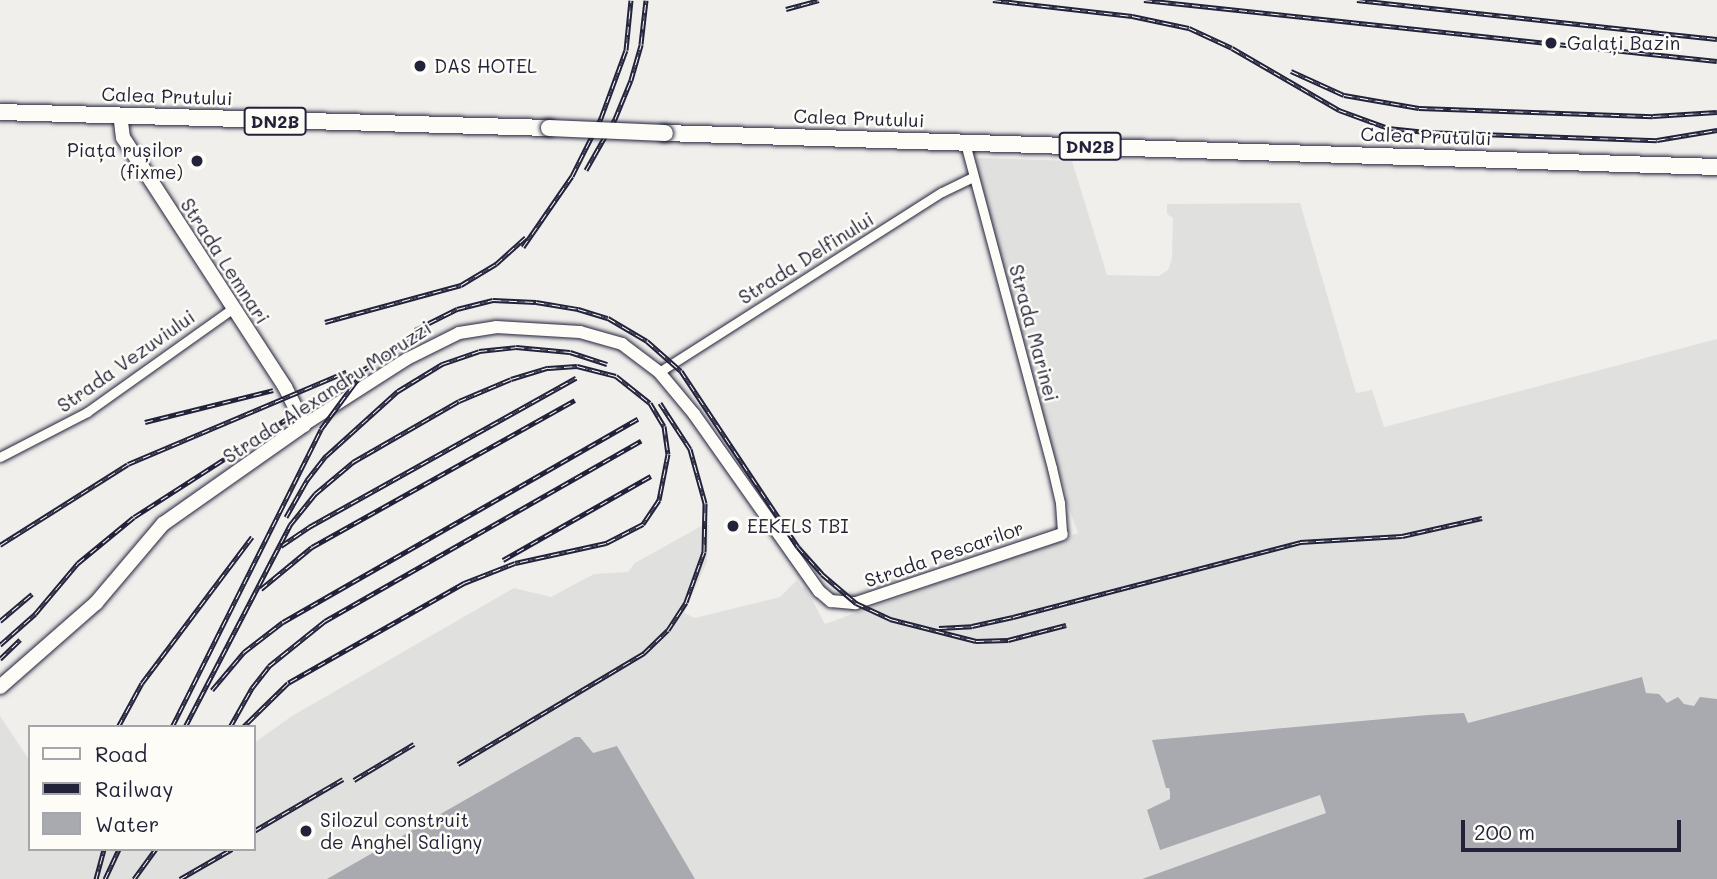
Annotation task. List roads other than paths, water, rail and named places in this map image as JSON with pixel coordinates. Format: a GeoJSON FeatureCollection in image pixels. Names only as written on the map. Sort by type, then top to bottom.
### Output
{"type":"FeatureCollection","features":[{"type":"Feature","properties":{"kind":"highway","name":"Calea Prutului"},"geometry":{"type":"LineString","coordinates":[[0,112],[1717,167]]}},
{"type":"Feature","properties":{"kind":"main road","name":"Strada Lemnari"},"geometry":{"type":"LineString","coordinates":[[120,115],[123,138],[285,387],[304,425]]}},
{"type":"Feature","properties":{"kind":"main road","name":"Strada Alexandru Moruzzi"},"geometry":{"type":"LineString","coordinates":[[0,687],[96,603],[163,524],[304,425]]}},
{"type":"Feature","properties":{"kind":"street","name":"Strada Marinei"},"geometry":{"type":"LineString","coordinates":[[965,143],[1052,468],[1060,503],[1062,534]]}},
{"type":"Feature","properties":{"kind":"street","name":"Strada Delfinului"},"geometry":{"type":"LineString","coordinates":[[659,372],[942,192],[973,177]]}},
{"type":"Feature","properties":{"kind":"street","name":"Strada Vezuviului"},"geometry":{"type":"LineString","coordinates":[[0,457],[87,412],[232,309]]}},
{"type":"Feature","properties":{"kind":"street","name":"Strada Alexandru Moruzzi"},"geometry":{"type":"LineString","coordinates":[[304,425],[431,346],[477,328],[511,327],[594,335],[622,344],[659,372],[694,414],[819,591],[838,603]]}},
{"type":"Feature","properties":{"kind":"street","name":"Strada Pescarilor"},"geometry":{"type":"LineString","coordinates":[[838,603],[856,603],[876,598],[1062,534]]}},
{"type":"Feature","properties":{"kind":"water"},"geometry":{"type":"Polygon","coordinates":[[[1642,677],[1646,693],[1659,694],[1667,703],[1678,697],[1684,704],[1694,706],[1700,697],[1717,699],[1717,879],[1142,879],[1326,813],[1320,795],[1160,850],[1147,810],[1170,799],[1170,792],[1169,788],[1166,788],[1152,740],[1464,713],[1468,723],[1642,677]]]}},
{"type":"Feature","properties":{"kind":"water"},"geometry":{"type":"Polygon","coordinates":[[[575,737],[580,737],[593,753],[617,746],[695,879],[327,879],[575,737]]]}},
{"type":"Feature","properties":{"kind":"railway"},"geometry":{"type":"LineString","coordinates":[[523,247],[572,176],[601,118],[626,50],[631,0]]}},
{"type":"Feature","properties":{"kind":"railway"},"geometry":{"type":"LineString","coordinates":[[586,170],[615,119],[631,80],[641,44],[646,0]]}},
{"type":"Feature","properties":{"kind":"railway"},"geometry":{"type":"LineString","coordinates":[[786,9],[819,0]]}},
{"type":"Feature","properties":{"kind":"railway"},"geometry":{"type":"LineString","coordinates":[[993,0],[1132,16],[1189,28],[1232,48],[1339,110],[1388,128],[1424,132],[1657,140],[1717,130]]}},
{"type":"Feature","properties":{"kind":"railway"},"geometry":{"type":"LineString","coordinates":[[1144,0],[1717,61]]}},
{"type":"Feature","properties":{"kind":"railway"},"geometry":{"type":"LineString","coordinates":[[1357,0],[1717,39]]}},
{"type":"Feature","properties":{"kind":"railway"},"geometry":{"type":"LineString","coordinates":[[1291,71],[1344,95],[1419,108],[1653,116],[1717,112]]}},
{"type":"Feature","properties":{"kind":"railway"},"geometry":{"type":"LineString","coordinates":[[325,322],[461,285],[496,264],[526,237]]}},
{"type":"Feature","properties":{"kind":"railway"},"geometry":{"type":"LineString","coordinates":[[415,330],[457,309],[493,300],[536,302],[578,309],[608,318],[647,341],[681,371],[798,547],[822,574],[856,603],[890,619],[976,641],[1008,640],[1066,625]]}},
{"type":"Feature","properties":{"kind":"railway"},"geometry":{"type":"LineString","coordinates":[[0,645],[35,614],[78,563],[134,517],[428,328]]}},
{"type":"Feature","properties":{"kind":"railway"},"geometry":{"type":"LineString","coordinates":[[286,517],[307,480],[326,456],[398,391],[442,364],[479,351],[516,347],[570,352],[607,364]]}},
{"type":"Feature","properties":{"kind":"railway"},"geometry":{"type":"LineString","coordinates":[[186,725],[290,525],[315,494],[353,462],[459,401],[511,379],[548,368],[577,366],[616,376],[650,403],[664,426],[668,454],[659,500],[643,524],[606,543],[515,563],[464,583],[288,683],[245,725]]}},
{"type":"Feature","properties":{"kind":"railway"},"geometry":{"type":"LineString","coordinates":[[0,545],[128,464],[346,372]]}},
{"type":"Feature","properties":{"kind":"railway"},"geometry":{"type":"LineString","coordinates":[[281,546],[309,527],[576,378]]}},
{"type":"Feature","properties":{"kind":"railway"},"geometry":{"type":"LineString","coordinates":[[173,725],[321,429],[357,380]]}},
{"type":"Feature","properties":{"kind":"railway"},"geometry":{"type":"LineString","coordinates":[[145,422],[273,390]]}},
{"type":"Feature","properties":{"kind":"railway"},"geometry":{"type":"LineString","coordinates":[[261,589],[312,547],[575,400]]}},
{"type":"Feature","properties":{"kind":"railway"},"geometry":{"type":"LineString","coordinates":[[458,764],[644,653],[668,630],[686,602],[704,552],[705,503],[690,449],[660,403]]}},
{"type":"Feature","properties":{"kind":"railway"},"geometry":{"type":"LineString","coordinates":[[212,690],[244,652],[283,622],[638,419]]}},
{"type":"Feature","properties":{"kind":"railway"},"geometry":{"type":"LineString","coordinates":[[231,725],[252,688],[269,666],[325,621],[641,441]]}},
{"type":"Feature","properties":{"kind":"railway"},"geometry":{"type":"LineString","coordinates":[[503,560],[651,476]]}},
{"type":"Feature","properties":{"kind":"railway"},"geometry":{"type":"LineString","coordinates":[[939,628],[972,626],[1013,617],[1300,542],[1402,536],[1482,518]]}},
{"type":"Feature","properties":{"kind":"railway"},"geometry":{"type":"LineString","coordinates":[[119,725],[142,683],[252,537]]}},
{"type":"Feature","properties":{"kind":"railway"},"geometry":{"type":"LineString","coordinates":[[0,621],[32,594]]}},
{"type":"Feature","properties":{"kind":"railway"},"geometry":{"type":"LineString","coordinates":[[0,659],[20,640]]}},
{"type":"Feature","properties":{"kind":"railway"},"geometry":{"type":"LineString","coordinates":[[354,780],[414,744]]}},
{"type":"Feature","properties":{"kind":"railway"},"geometry":{"type":"LineString","coordinates":[[256,830],[343,779]]}},
{"type":"Feature","properties":{"kind":"railway"},"geometry":{"type":"LineString","coordinates":[[96,879],[103,851]]}},
{"type":"Feature","properties":{"kind":"railway"},"geometry":{"type":"LineString","coordinates":[[105,879],[118,851]]}},
{"type":"Feature","properties":{"kind":"railway"},"geometry":{"type":"LineString","coordinates":[[134,879],[155,851]]}},
{"type":"Feature","properties":{"kind":"railway"},"geometry":{"type":"LineString","coordinates":[[180,879],[229,851]]}},
{"type":"Feature","properties":{"kind":"place","name":"Galați Bazin"},"geometry":{"type":"Point","coordinates":[1551,43]}},
{"type":"Feature","properties":{"kind":"place","name":"DAS HOTEL"},"geometry":{"type":"Point","coordinates":[420,66]}},
{"type":"Feature","properties":{"kind":"place","name":"Piața rușilor (fixme)"},"geometry":{"type":"Point","coordinates":[197,161]}},
{"type":"Feature","properties":{"kind":"place","name":"EEKELS TBI"},"geometry":{"type":"Point","coordinates":[733,526]}},
{"type":"Feature","properties":{"kind":"place","name":"Silozul construit de Anghel Saligny"},"geometry":{"type":"Point","coordinates":[306,831]}}]}
